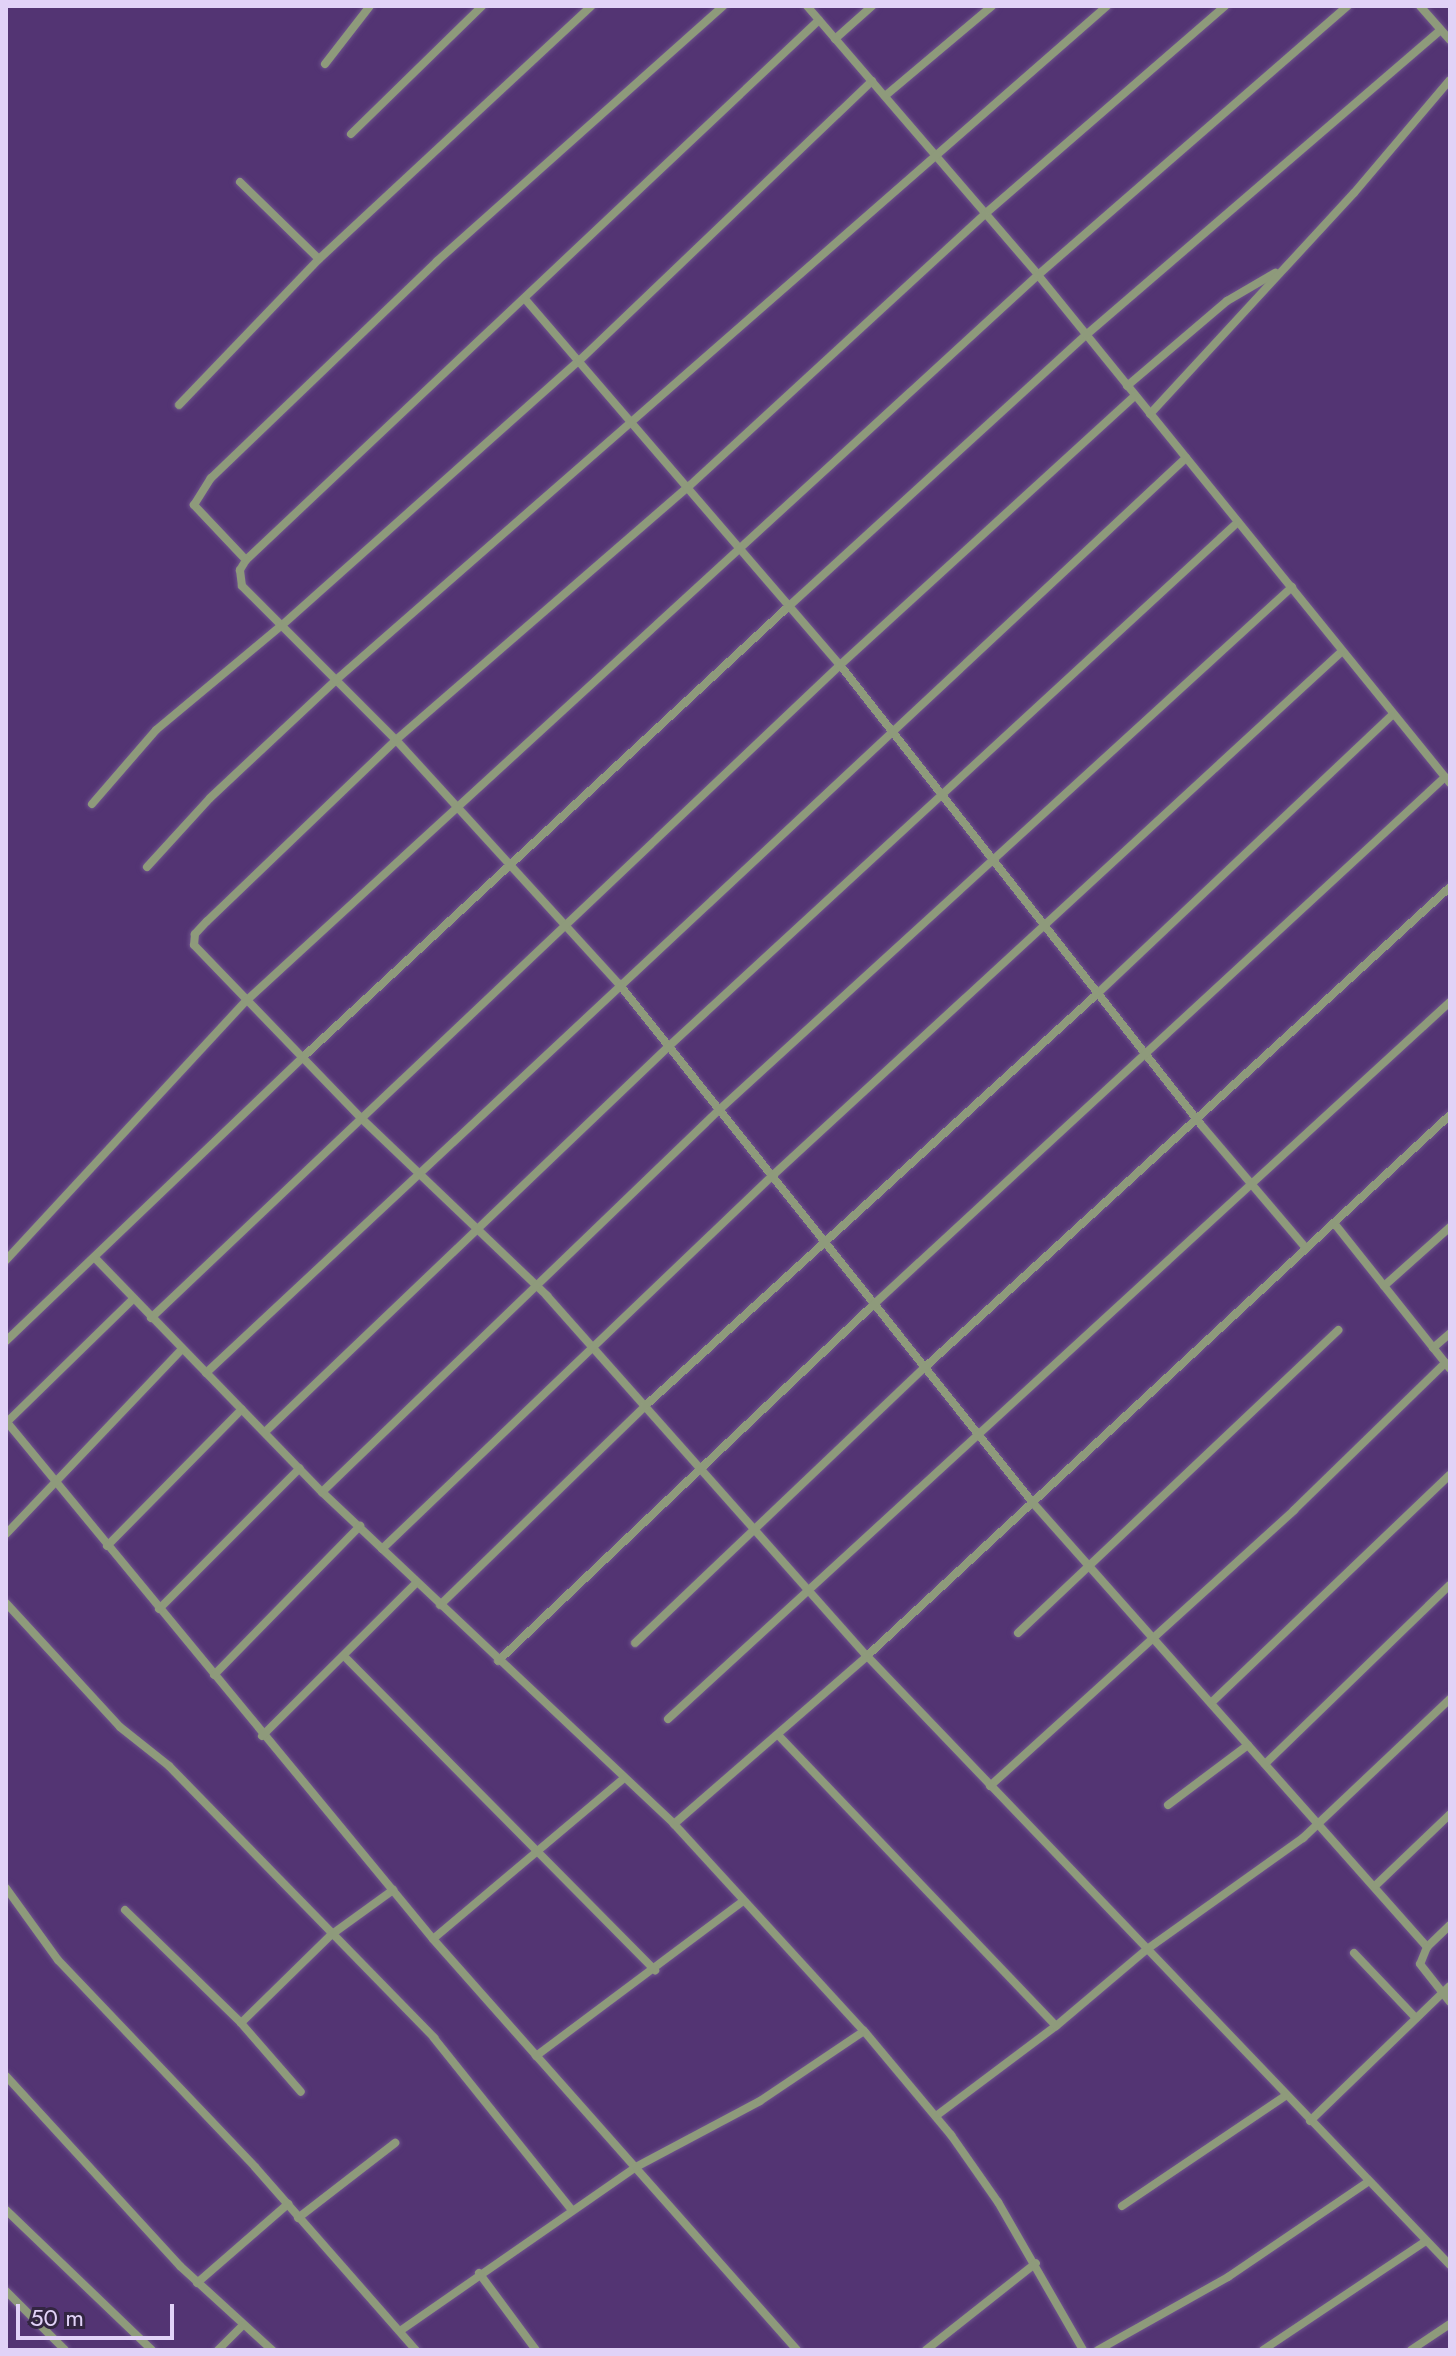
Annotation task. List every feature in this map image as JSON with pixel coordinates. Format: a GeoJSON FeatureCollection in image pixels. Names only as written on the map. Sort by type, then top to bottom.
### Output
{"type":"FeatureCollection","features":[{"type":"Feature","properties":{"kind":"street"},"geometry":{"type":"LineString","coordinates":[[325,64],[370,6]]}},
{"type":"Feature","properties":{"kind":"street"},"geometry":{"type":"LineString","coordinates":[[351,134],[482,6]]}},
{"type":"Feature","properties":{"kind":"street"},"geometry":{"type":"LineString","coordinates":[[179,405],[319,259],[591,6]]}},
{"type":"Feature","properties":{"kind":"street"},"geometry":{"type":"LineString","coordinates":[[246,560],[201,515],[194,505],[196,495],[437,261],[723,6]]}},
{"type":"Feature","properties":{"kind":"street"},"geometry":{"type":"LineString","coordinates":[[498,1661],[872,1306],[1447,780],[1340,653],[1292,587],[1038,275],[807,6]]}},
{"type":"Feature","properties":{"kind":"street"},"geometry":{"type":"LineString","coordinates":[[835,39],[872,6]]}},
{"type":"Feature","properties":{"kind":"street"},"geometry":{"type":"LineString","coordinates":[[885,96],[992,6]]}},
{"type":"Feature","properties":{"kind":"street"},"geometry":{"type":"LineString","coordinates":[[147,867],[210,798],[336,680],[634,422],[933,154],[1107,6]]}},
{"type":"Feature","properties":{"kind":"street"},"geometry":{"type":"LineString","coordinates":[[1225,6],[984,215],[689,486],[396,740],[195,934],[200,955],[360,1117],[480,1228],[538,1287],[645,1406],[698,1471],[867,1656],[1450,2265]]}},
{"type":"Feature","properties":{"kind":"street"},"geometry":{"type":"LineString","coordinates":[[6,1260],[246,1001],[1038,275],[1347,6]]}},
{"type":"Feature","properties":{"kind":"street"},"geometry":{"type":"LineString","coordinates":[[1420,6],[1450,40]]}},
{"type":"Feature","properties":{"kind":"street"},"geometry":{"type":"LineString","coordinates":[[819,20],[246,560],[240,570],[242,586],[396,740],[619,984],[872,1306],[1033,1503],[1152,1641],[1321,1823],[1427,1947]]}},
{"type":"Feature","properties":{"kind":"street"},"geometry":{"type":"LineString","coordinates":[[6,1341],[96,1259],[302,1058],[789,606],[1086,335],[1440,31]]}},
{"type":"Feature","properties":{"kind":"street"},"geometry":{"type":"LineString","coordinates":[[1150,414],[1277,272],[1354,193],[1450,80]]}},
{"type":"Feature","properties":{"kind":"street"},"geometry":{"type":"LineString","coordinates":[[92,804],[156,730],[281,626],[580,360],[872,81]]}},
{"type":"Feature","properties":{"kind":"street"},"geometry":{"type":"LineString","coordinates":[[240,182],[319,259]]}},
{"type":"Feature","properties":{"kind":"street"},"geometry":{"type":"LineString","coordinates":[[1127,386],[1245,287],[1277,272]]}},
{"type":"Feature","properties":{"kind":"street"},"geometry":{"type":"LineString","coordinates":[[525,299],[740,545],[840,665],[1196,1119],[1306,1248]]}},
{"type":"Feature","properties":{"kind":"street"},"geometry":{"type":"LineString","coordinates":[[151,1318],[840,665],[1135,396]]}},
{"type":"Feature","properties":{"kind":"street"},"geometry":{"type":"LineString","coordinates":[[206,1373],[619,984],[1186,458]]}},
{"type":"Feature","properties":{"kind":"street"},"geometry":{"type":"LineString","coordinates":[[265,1432],[668,1047],[1238,522]]}},
{"type":"Feature","properties":{"kind":"street"},"geometry":{"type":"LineString","coordinates":[[322,1492],[719,1110],[1292,587]]}},
{"type":"Feature","properties":{"kind":"street"},"geometry":{"type":"LineString","coordinates":[[382,1549],[771,1177],[1042,924],[1340,653]]}},
{"type":"Feature","properties":{"kind":"street"},"geometry":{"type":"LineString","coordinates":[[440,1605],[645,1406],[1097,994],[1392,715]]}},
{"type":"Feature","properties":{"kind":"street"},"geometry":{"type":"LineString","coordinates":[[635,1643],[923,1369],[1450,887]]}},
{"type":"Feature","properties":{"kind":"street"},"geometry":{"type":"LineString","coordinates":[[668,1719],[809,1593],[977,1434],[1450,1002]]}},
{"type":"Feature","properties":{"kind":"street"},"geometry":{"type":"LineString","coordinates":[[674,1824],[867,1656],[1450,1115]]}},
{"type":"Feature","properties":{"kind":"street"},"geometry":{"type":"LineString","coordinates":[[990,1786],[1152,1641],[1448,1366],[1334,1223]]}},
{"type":"Feature","properties":{"kind":"street"},"geometry":{"type":"LineString","coordinates":[[1384,1286],[1450,1227]]}},
{"type":"Feature","properties":{"kind":"street"},"geometry":{"type":"LineString","coordinates":[[96,1259],[322,1492],[674,1824],[742,1902],[864,2031],[936,2116],[1036,2263],[1083,2350]]}},
{"type":"Feature","properties":{"kind":"street"},"geometry":{"type":"LineString","coordinates":[[133,1299],[6,1422],[262,1736],[433,1939],[797,2350]]}},
{"type":"Feature","properties":{"kind":"street"},"geometry":{"type":"LineString","coordinates":[[1018,1633],[1338,1330]]}},
{"type":"Feature","properties":{"kind":"street"},"geometry":{"type":"LineString","coordinates":[[1433,1348],[1450,1333]]}},
{"type":"Feature","properties":{"kind":"street"},"geometry":{"type":"LineString","coordinates":[[6,1534],[182,1349]]}},
{"type":"Feature","properties":{"kind":"street"},"geometry":{"type":"LineString","coordinates":[[107,1546],[242,1409]]}},
{"type":"Feature","properties":{"kind":"street"},"geometry":{"type":"LineString","coordinates":[[159,1609],[300,1468]]}},
{"type":"Feature","properties":{"kind":"street"},"geometry":{"type":"LineString","coordinates":[[1211,1703],[1450,1475]]}},
{"type":"Feature","properties":{"kind":"street"},"geometry":{"type":"LineString","coordinates":[[214,1675],[360,1526]]}},
{"type":"Feature","properties":{"kind":"street"},"geometry":{"type":"LineString","coordinates":[[262,1736],[345,1657],[417,1582]]}},
{"type":"Feature","properties":{"kind":"street"},"geometry":{"type":"LineString","coordinates":[[1265,1764],[1450,1585]]}},
{"type":"Feature","properties":{"kind":"street"},"geometry":{"type":"LineString","coordinates":[[6,1603],[120,1727],[169,1766],[452,2057],[571,2209]]}},
{"type":"Feature","properties":{"kind":"street"},"geometry":{"type":"LineString","coordinates":[[345,1657],[655,1970]]}},
{"type":"Feature","properties":{"kind":"street"},"geometry":{"type":"LineString","coordinates":[[936,2116],[1056,2026],[1146,1950],[1321,1823],[1450,1699]]}},
{"type":"Feature","properties":{"kind":"street"},"geometry":{"type":"LineString","coordinates":[[778,1735],[1056,2026]]}},
{"type":"Feature","properties":{"kind":"street"},"geometry":{"type":"LineString","coordinates":[[1168,1805],[1248,1745]]}},
{"type":"Feature","properties":{"kind":"street"},"geometry":{"type":"LineString","coordinates":[[433,1939],[624,1778]]}},
{"type":"Feature","properties":{"kind":"street"},"geometry":{"type":"LineString","coordinates":[[1375,1886],[1450,1814]]}},
{"type":"Feature","properties":{"kind":"street"},"geometry":{"type":"LineString","coordinates":[[6,1888],[58,1960],[288,2204],[416,2350]]}},
{"type":"Feature","properties":{"kind":"street"},"geometry":{"type":"LineString","coordinates":[[241,2023],[331,1935],[393,1890]]}},
{"type":"Feature","properties":{"kind":"street"},"geometry":{"type":"LineString","coordinates":[[536,2056],[742,1902]]}},
{"type":"Feature","properties":{"kind":"street"},"geometry":{"type":"LineString","coordinates":[[125,1910],[241,2023],[301,2092]]}},
{"type":"Feature","properties":{"kind":"street"},"geometry":{"type":"LineString","coordinates":[[1450,1925],[1427,1947],[1420,1964],[1450,2002]]}},
{"type":"Feature","properties":{"kind":"street"},"geometry":{"type":"LineString","coordinates":[[1354,1953],[1416,2018]]}},
{"type":"Feature","properties":{"kind":"street"},"geometry":{"type":"LineString","coordinates":[[1310,2121],[1450,1986]]}},
{"type":"Feature","properties":{"kind":"street"},"geometry":{"type":"LineString","coordinates":[[400,2331],[571,2209],[636,2167],[760,2101],[864,2031]]}},
{"type":"Feature","properties":{"kind":"street"},"geometry":{"type":"LineString","coordinates":[[6,2076],[197,2283],[272,2350]]}},
{"type":"Feature","properties":{"kind":"street"},"geometry":{"type":"LineString","coordinates":[[1122,2206],[1285,2096]]}},
{"type":"Feature","properties":{"kind":"street"},"geometry":{"type":"LineString","coordinates":[[298,2218],[395,2143]]}},
{"type":"Feature","properties":{"kind":"street"},"geometry":{"type":"LineString","coordinates":[[1098,2350],[1228,2277],[1368,2182]]}},
{"type":"Feature","properties":{"kind":"street"},"geometry":{"type":"LineString","coordinates":[[197,2283],[288,2204]]}},
{"type":"Feature","properties":{"kind":"street"},"geometry":{"type":"LineString","coordinates":[[6,2210],[152,2350]]}},
{"type":"Feature","properties":{"kind":"street"},"geometry":{"type":"LineString","coordinates":[[1263,2350],[1426,2241]]}},
{"type":"Feature","properties":{"kind":"street"},"geometry":{"type":"LineString","coordinates":[[926,2350],[1036,2263]]}},
{"type":"Feature","properties":{"kind":"street"},"geometry":{"type":"LineString","coordinates":[[479,2273],[536,2350]]}},
{"type":"Feature","properties":{"kind":"street"},"geometry":{"type":"LineString","coordinates":[[6,2291],[65,2350]]}},
{"type":"Feature","properties":{"kind":"street"},"geometry":{"type":"LineString","coordinates":[[1411,2350],[1450,2324]]}},
{"type":"Feature","properties":{"kind":"street"},"geometry":{"type":"LineString","coordinates":[[218,2350],[242,2326]]}}]}
